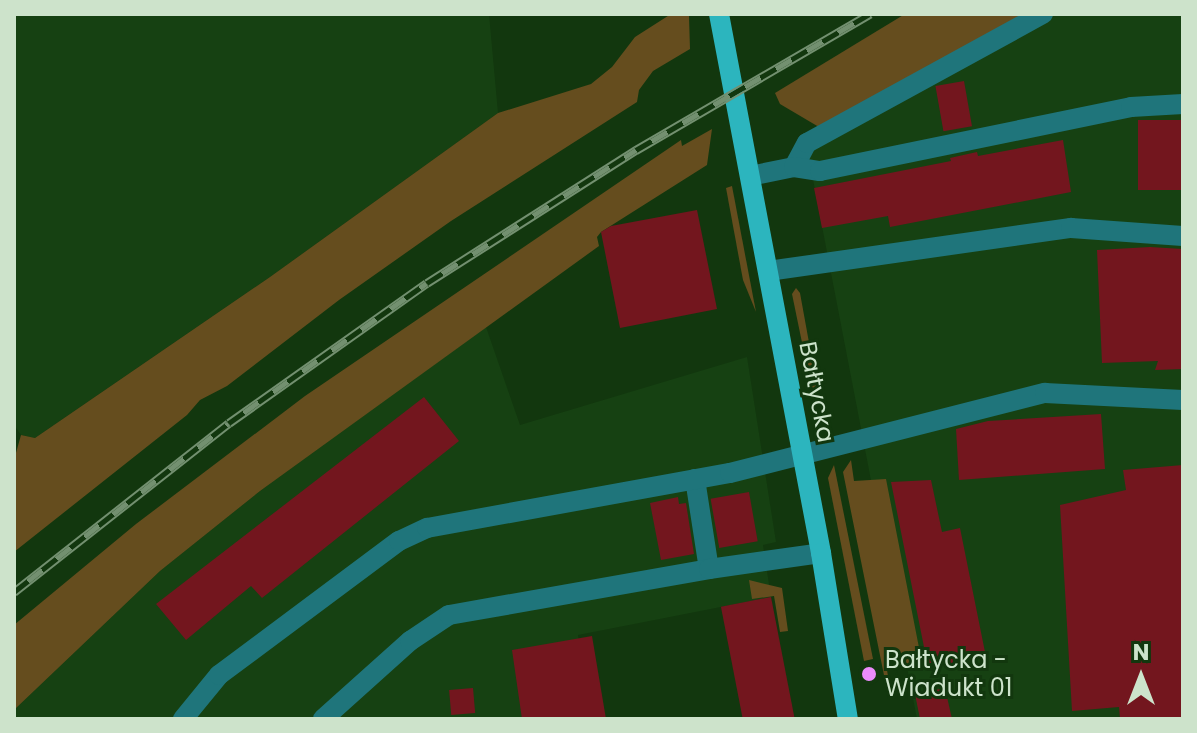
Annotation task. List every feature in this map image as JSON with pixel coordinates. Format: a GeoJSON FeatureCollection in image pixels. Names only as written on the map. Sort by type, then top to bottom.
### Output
{"type":"FeatureCollection","features":[{"type":"Feature","properties":{"kind":"main road","name":"Bałtycka"},"geometry":{"type":"LineString","coordinates":[[719,14],[803,453],[848,719]]}},
{"type":"Feature","properties":{"kind":"lane"},"geometry":{"type":"LineString","coordinates":[[794,167],[807,143],[1043,14]]}},
{"type":"Feature","properties":{"kind":"lane"},"geometry":{"type":"LineString","coordinates":[[750,176],[794,167],[820,171],[1131,107],[1183,104]]}},
{"type":"Feature","properties":{"kind":"lane"},"geometry":{"type":"LineString","coordinates":[[768,271],[1071,228],[1183,236]]}},
{"type":"Feature","properties":{"kind":"lane"},"geometry":{"type":"LineString","coordinates":[[183,719],[219,675],[399,541],[453,520],[695,479],[1045,393],[1183,400]]}},
{"type":"Feature","properties":{"kind":"lane"},"geometry":{"type":"LineString","coordinates":[[695,479],[709,569]]}},
{"type":"Feature","properties":{"kind":"lane"},"geometry":{"type":"LineString","coordinates":[[323,719],[410,641],[449,615],[709,569],[821,553]]}},
{"type":"Feature","properties":{"kind":"shaded area"},"geometry":{"type":"Polygon","coordinates":[[[14,14],[489,14],[498,113],[270,277],[35,438],[21,435],[14,425],[14,14]]]}},
{"type":"Feature","properties":{"kind":"shaded area"},"geometry":{"type":"Polygon","coordinates":[[[671,14],[689,16],[690,49],[653,71],[639,90],[637,102],[451,221],[339,300],[227,386],[200,400],[187,415],[14,552],[14,460],[21,435],[35,438],[270,277],[498,113],[591,84],[612,67],[635,37],[671,14]]]}},
{"type":"Feature","properties":{"kind":"shaded area"},"geometry":{"type":"Polygon","coordinates":[[[905,14],[1028,14],[824,130],[780,104],[775,93],[905,14]]]}},
{"type":"Feature","properties":{"kind":"shaded area"},"geometry":{"type":"Polygon","coordinates":[[[1028,14],[1183,14],[1183,719],[917,719],[805,138],[1028,14]]]}},
{"type":"Feature","properties":{"kind":"shaded area"},"geometry":{"type":"Polygon","coordinates":[[[712,129],[707,165],[601,232],[597,237],[599,246],[260,491],[160,571],[14,710],[14,625],[136,524],[305,396],[681,140],[682,146],[712,129]]]}},
{"type":"Feature","properties":{"kind":"shaded area"},"geometry":{"type":"Polygon","coordinates":[[[732,186],[756,312],[743,280],[726,188],[732,186]]]}},
{"type":"Feature","properties":{"kind":"shaded area"},"geometry":{"type":"Polygon","coordinates":[[[796,288],[800,293],[818,392],[813,396],[792,294],[796,288]]]}},
{"type":"Feature","properties":{"kind":"shaded area"},"geometry":{"type":"Polygon","coordinates":[[[486,327],[520,425],[747,357],[776,542],[763,545],[771,597],[578,635],[590,719],[14,719],[14,710],[160,571],[260,491],[486,327]]]}},
{"type":"Feature","properties":{"kind":"shaded area"},"geometry":{"type":"Polygon","coordinates":[[[851,460],[854,481],[886,479],[922,663],[887,670],[891,695],[888,695],[843,472],[851,460]]]}},
{"type":"Feature","properties":{"kind":"shaded area"},"geometry":{"type":"Polygon","coordinates":[[[834,465],[873,659],[864,661],[828,478],[834,465]]]}},
{"type":"Feature","properties":{"kind":"shaded area"},"geometry":{"type":"Polygon","coordinates":[[[749,580],[782,588],[788,631],[780,632],[774,596],[752,599],[749,580]]]}},
{"type":"Feature","properties":{"kind":"building"},"geometry":{"type":"Polygon","coordinates":[[[964,81],[972,126],[943,131],[935,86],[964,81]]]}},
{"type":"Feature","properties":{"kind":"building"},"geometry":{"type":"Polygon","coordinates":[[[1138,120],[1183,120],[1183,190],[1138,190],[1138,120]]]}},
{"type":"Feature","properties":{"kind":"building"},"geometry":{"type":"Polygon","coordinates":[[[1063,140],[1071,192],[890,227],[888,216],[822,228],[814,188],[951,161],[950,158],[977,152],[978,156],[1063,140]]]}},
{"type":"Feature","properties":{"kind":"building"},"geometry":{"type":"Polygon","coordinates":[[[697,210],[717,309],[620,328],[601,232],[611,226],[697,210]]]}},
{"type":"Feature","properties":{"kind":"building"},"geometry":{"type":"Polygon","coordinates":[[[1183,249],[1183,369],[1155,370],[1158,361],[1102,363],[1097,250],[1183,249]]]}},
{"type":"Feature","properties":{"kind":"building"},"geometry":{"type":"Polygon","coordinates":[[[424,397],[459,441],[262,598],[251,586],[186,640],[156,604],[424,397]]]}},
{"type":"Feature","properties":{"kind":"building"},"geometry":{"type":"Polygon","coordinates":[[[1101,414],[1105,469],[959,480],[956,429],[988,421],[1101,414]]]}},
{"type":"Feature","properties":{"kind":"building"},"geometry":{"type":"Polygon","coordinates":[[[1183,465],[1183,719],[1120,719],[1119,707],[1072,711],[1060,505],[1126,490],[1123,470],[1183,465]]]}},
{"type":"Feature","properties":{"kind":"building"},"geometry":{"type":"Polygon","coordinates":[[[931,480],[942,532],[960,528],[986,657],[928,667],[891,482],[931,480]]]}},
{"type":"Feature","properties":{"kind":"building"},"geometry":{"type":"Polygon","coordinates":[[[749,492],[758,541],[719,548],[711,499],[749,492]]]}},
{"type":"Feature","properties":{"kind":"building"},"geometry":{"type":"Polygon","coordinates":[[[678,497],[679,504],[686,503],[694,554],[661,560],[650,503],[678,497]]]}},
{"type":"Feature","properties":{"kind":"building"},"geometry":{"type":"Polygon","coordinates":[[[771,597],[795,719],[743,719],[721,607],[771,597]]]}},
{"type":"Feature","properties":{"kind":"building"},"geometry":{"type":"Polygon","coordinates":[[[592,636],[606,719],[522,719],[512,650],[592,636]]]}},
{"type":"Feature","properties":{"kind":"building"},"geometry":{"type":"Polygon","coordinates":[[[473,688],[475,713],[451,715],[449,690],[473,688]]]}},
{"type":"Feature","properties":{"kind":"building"},"geometry":{"type":"Polygon","coordinates":[[[945,688],[952,719],[920,719],[915,694],[945,688]]]}},
{"type":"Feature","properties":{"kind":"railway"},"geometry":{"type":"LineString","coordinates":[[14,592],[229,423],[427,283],[636,150],[870,14]]}},
{"type":"Feature","properties":{"kind":"place","name":"Bałtycka - Wiadukt 01"},"geometry":{"type":"Point","coordinates":[869,674]}}]}
